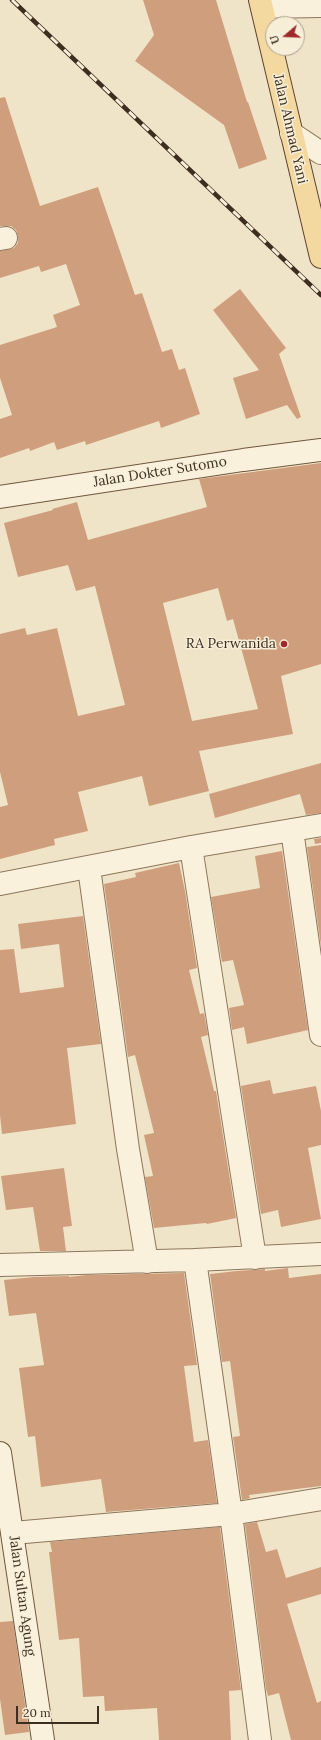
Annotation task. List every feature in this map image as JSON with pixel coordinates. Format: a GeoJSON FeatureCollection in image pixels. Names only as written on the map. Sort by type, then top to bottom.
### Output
{"type":"FeatureCollection","features":[{"type":"Feature","properties":{"kind":"main road","name":"Jalan Ahmad Yani"},"geometry":{"type":"LineString","coordinates":[[261,4],[321,257]]}},
{"type":"Feature","properties":{"kind":"street"},"geometry":{"type":"LineString","coordinates":[[261,4],[321,6]]}},
{"type":"Feature","properties":{"kind":"street"},"geometry":{"type":"LineString","coordinates":[[291,133],[321,153]]}},
{"type":"Feature","properties":{"kind":"street","name":"Jalan Dokter Sutomo"},"geometry":{"type":"LineString","coordinates":[[0,497],[244,460],[321,450]]}},
{"type":"Feature","properties":{"kind":"street"},"geometry":{"type":"LineString","coordinates":[[0,884],[321,825]]}},
{"type":"Feature","properties":{"kind":"street"},"geometry":{"type":"LineString","coordinates":[[292,830],[321,1035]]}},
{"type":"Feature","properties":{"kind":"street"},"geometry":{"type":"LineString","coordinates":[[191,848],[255,1258]]}},
{"type":"Feature","properties":{"kind":"street"},"geometry":{"type":"LineString","coordinates":[[89,868],[128,1149],[147,1262]]}},
{"type":"Feature","properties":{"kind":"street"},"geometry":{"type":"LineString","coordinates":[[0,1265],[147,1262],[321,1254]]}},
{"type":"Feature","properties":{"kind":"street"},"geometry":{"type":"LineString","coordinates":[[195,1260],[231,1514],[260,1740]]}},
{"type":"Feature","properties":{"kind":"street","name":"Jalan Sultan Agung"},"geometry":{"type":"LineString","coordinates":[[0,1453],[43,1740]]}},
{"type":"Feature","properties":{"kind":"street"},"geometry":{"type":"LineString","coordinates":[[13,1533],[231,1514],[321,1499]]}},
{"type":"Feature","properties":{"kind":"building"},"geometry":{"type":"Polygon","coordinates":[[[143,0],[216,0],[247,102],[267,159],[239,169],[224,125],[135,61],[154,35],[143,0]]]}},
{"type":"Feature","properties":{"kind":"building"},"geometry":{"type":"Polygon","coordinates":[[[5,97],[40,206],[98,187],[135,295],[142,293],[162,352],[172,349],[179,370],[185,368],[200,414],[161,428],[159,421],[86,445],[85,441],[57,450],[54,442],[30,451],[29,448],[0,458],[0,419],[12,415],[0,378],[0,345],[57,327],[53,315],[80,305],[66,264],[41,272],[39,266],[0,278],[0,251],[14,248],[18,243],[16,230],[11,226],[0,226],[0,98],[5,97]]]}},
{"type":"Feature","properties":{"kind":"building"},"geometry":{"type":"Polygon","coordinates":[[[240,289],[286,348],[279,354],[301,417],[297,419],[287,405],[246,419],[233,378],[259,370],[213,310],[240,289]]]}},
{"type":"Feature","properties":{"kind":"building"},"geometry":{"type":"Polygon","coordinates":[[[321,463],[321,664],[281,676],[293,734],[199,751],[209,791],[149,806],[142,776],[78,792],[88,831],[54,839],[55,845],[0,859],[0,807],[8,805],[0,772],[0,634],[25,628],[27,635],[57,628],[78,716],[125,705],[95,586],[76,591],[68,565],[18,577],[4,523],[77,502],[88,540],[207,507],[199,479],[321,463]],[[218,588],[163,603],[192,721],[258,709],[233,619],[227,621],[218,588]]]}},
{"type":"Feature","properties":{"kind":"building"},"geometry":{"type":"Polygon","coordinates":[[[321,763],[321,813],[306,815],[300,794],[215,818],[209,794],[321,763]]]}},
{"type":"Feature","properties":{"kind":"building"},"geometry":{"type":"Polygon","coordinates":[[[321,838],[321,843],[315,844],[314,839],[321,838]]]}},
{"type":"Feature","properties":{"kind":"building"},"geometry":{"type":"Polygon","coordinates":[[[321,845],[321,946],[307,847],[321,845]]]}},
{"type":"Feature","properties":{"kind":"building"},"geometry":{"type":"Polygon","coordinates":[[[282,851],[308,1030],[247,1044],[244,1027],[232,1030],[229,1008],[244,1005],[233,960],[222,962],[211,897],[260,888],[255,856],[282,851]]]}},
{"type":"Feature","properties":{"kind":"building"},"geometry":{"type":"Polygon","coordinates":[[[179,863],[197,968],[189,970],[200,1014],[204,1013],[208,1035],[201,1037],[214,1091],[216,1091],[236,1218],[207,1224],[154,1228],[145,1177],[153,1176],[144,1135],[154,1133],[135,1055],[128,1057],[104,884],[136,877],[135,873],[179,863]]]}},
{"type":"Feature","properties":{"kind":"building"},"geometry":{"type":"Polygon","coordinates":[[[83,916],[101,1044],[67,1048],[76,1124],[2,1134],[0,1115],[0,950],[14,949],[20,993],[64,987],[59,944],[21,949],[18,924],[83,916]]]}},
{"type":"Feature","properties":{"kind":"building"},"geometry":{"type":"Polygon","coordinates":[[[270,1080],[273,1094],[316,1086],[321,1111],[321,1145],[308,1148],[321,1219],[281,1227],[278,1210],[261,1214],[241,1086],[270,1080]]]}},
{"type":"Feature","properties":{"kind":"building"},"geometry":{"type":"Polygon","coordinates":[[[64,1168],[72,1226],[63,1227],[66,1251],[40,1251],[33,1207],[6,1210],[1,1176],[64,1168]]]}},
{"type":"Feature","properties":{"kind":"building"},"geometry":{"type":"Polygon","coordinates":[[[288,1268],[289,1278],[321,1274],[321,1486],[249,1495],[250,1498],[242,1500],[233,1437],[240,1436],[230,1361],[222,1362],[210,1274],[265,1269],[265,1271],[288,1268]]]}},
{"type":"Feature","properties":{"kind":"building"},"geometry":{"type":"Polygon","coordinates":[[[184,1273],[197,1365],[184,1366],[194,1442],[208,1440],[217,1503],[106,1512],[101,1479],[41,1487],[35,1436],[28,1437],[19,1368],[44,1365],[36,1313],[9,1316],[4,1280],[34,1277],[184,1273]]]}},
{"type":"Feature","properties":{"kind":"building"},"geometry":{"type":"Polygon","coordinates":[[[257,1522],[266,1552],[277,1549],[286,1578],[321,1567],[321,1594],[287,1604],[317,1703],[321,1701],[321,1740],[291,1740],[279,1693],[268,1696],[245,1524],[257,1522]]]}},
{"type":"Feature","properties":{"kind":"building"},"geometry":{"type":"Polygon","coordinates":[[[220,1527],[241,1690],[229,1691],[231,1740],[159,1740],[157,1708],[105,1711],[104,1696],[83,1697],[79,1638],[59,1640],[49,1552],[52,1552],[50,1542],[220,1527]]]}},
{"type":"Feature","properties":{"kind":"building"},"geometry":{"type":"Polygon","coordinates":[[[13,1621],[29,1732],[5,1735],[0,1699],[0,1622],[13,1621]]]}},
{"type":"Feature","properties":{"kind":"railway"},"geometry":{"type":"LineString","coordinates":[[12,0],[321,295]]}},
{"type":"Feature","properties":{"kind":"place","name":"RA Perwanida"},"geometry":{"type":"Point","coordinates":[284,644]}}]}
